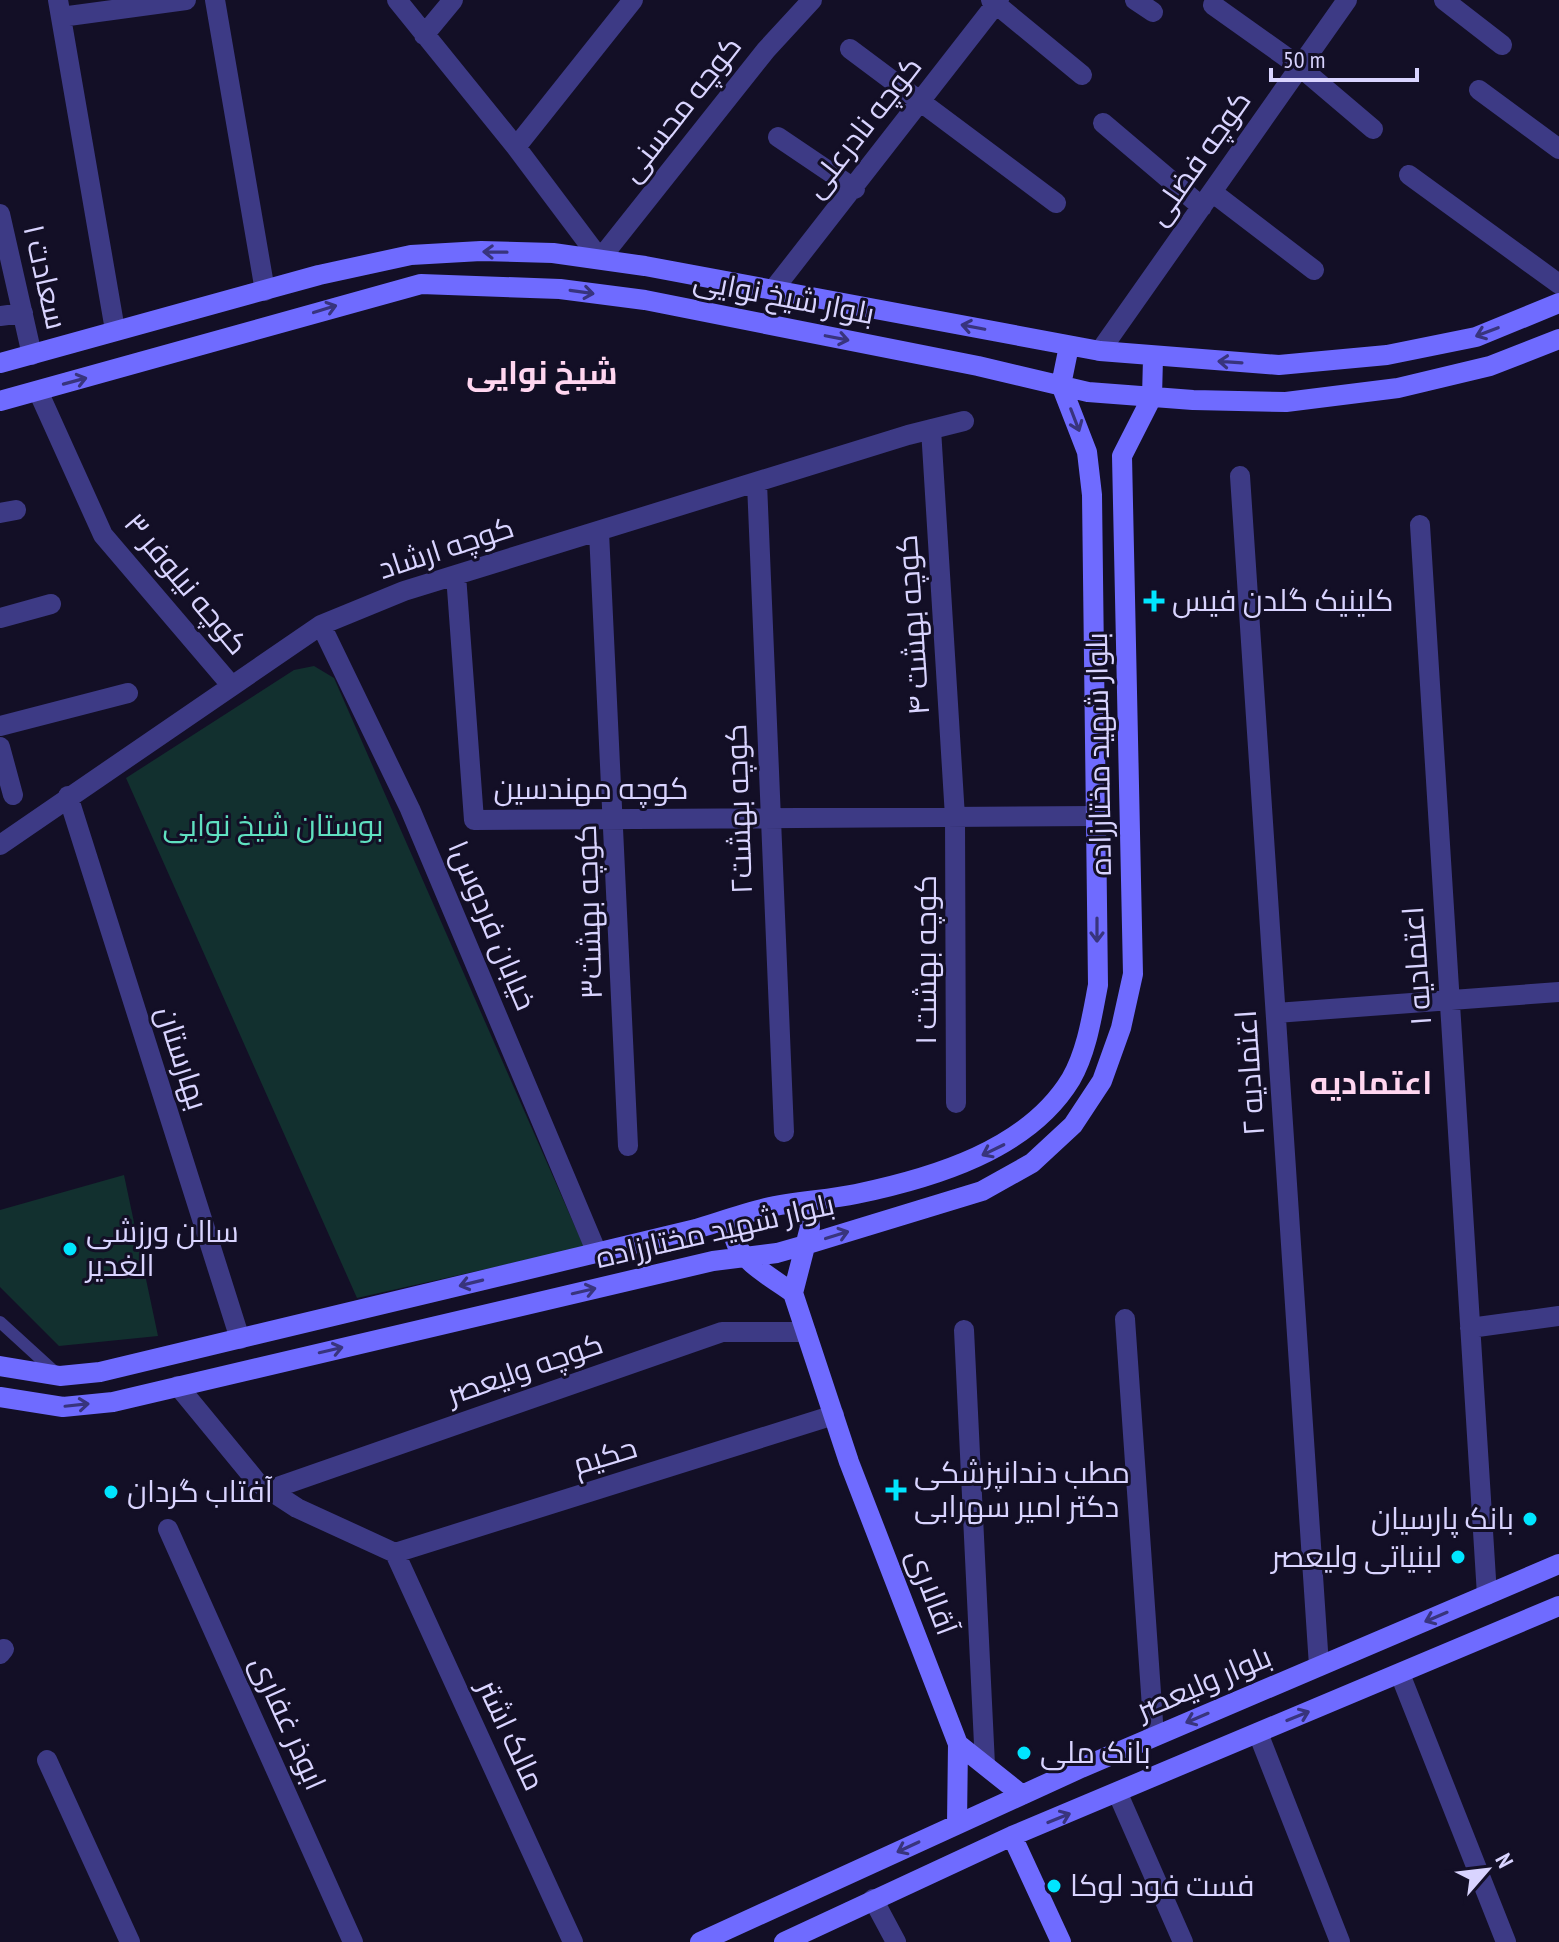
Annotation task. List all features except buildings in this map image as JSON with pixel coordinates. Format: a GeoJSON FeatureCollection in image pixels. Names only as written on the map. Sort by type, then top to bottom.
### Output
{"type":"FeatureCollection","features":[{"type":"Feature","properties":{"kind":"main road","name":"بلوار شیخ نوایی"},"geometry":{"type":"LineString","coordinates":[[0,363],[115,330],[411,255],[481,251],[553,253],[600,259],[1100,351],[1153,358],[1279,365],[1387,355],[1476,337],[1559,303]]}},
{"type":"Feature","properties":{"kind":"main road","name":"بلوار شیخ نوایی"},"geometry":{"type":"LineString","coordinates":[[0,401],[421,284],[560,289],[645,300],[1088,392],[1152,397],[1286,402],[1398,388],[1490,366],[1559,339]]}},
{"type":"Feature","properties":{"kind":"main road"},"geometry":{"type":"LineString","coordinates":[[1061,385],[1069,346]]}},
{"type":"Feature","properties":{"kind":"main road","name":"بلوار شهید مختارزاده"},"geometry":{"type":"LineString","coordinates":[[0,1397],[63,1407],[113,1402],[713,1261],[805,1245],[982,1191],[1032,1163],[1073,1125],[1102,1081],[1121,1028],[1133,974],[1122,456],[1152,397],[1153,358]]}},
{"type":"Feature","properties":{"kind":"main road","name":"بلوار شهید مختارزاده"},"geometry":{"type":"LineString","coordinates":[[0,1366],[60,1376],[100,1372],[743,1215],[858,1194],[969,1161],[1012,1140],[1071,1079],[1089,1033],[1098,985],[1092,495],[1087,452],[1061,385]]}},
{"type":"Feature","properties":{"kind":"main road"},"geometry":{"type":"LineString","coordinates":[[743,1215],[734,1238],[746,1257],[793,1293],[809,1218],[791,1204]]}},
{"type":"Feature","properties":{"kind":"main road","name":"آقالاری"},"geometry":{"type":"LineString","coordinates":[[793,1293],[834,1415],[958,1744]]}},
{"type":"Feature","properties":{"kind":"main road","name":"بلوار ولیعصر"},"geometry":{"type":"LineString","coordinates":[[700,1942],[1154,1736],[1559,1564]]}},
{"type":"Feature","properties":{"kind":"main road"},"geometry":{"type":"LineString","coordinates":[[770,1912],[783,1942],[1012,1836],[1559,1606]]}},
{"type":"Feature","properties":{"kind":"main road"},"geometry":{"type":"LineString","coordinates":[[958,1744],[1022,1795]]}},
{"type":"Feature","properties":{"kind":"main road"},"geometry":{"type":"LineString","coordinates":[[957,1824],[958,1744]]}},
{"type":"Feature","properties":{"kind":"main road"},"geometry":{"type":"LineString","coordinates":[[1012,1836],[1061,1942]]}},
{"type":"Feature","properties":{"kind":"street"},"geometry":{"type":"LineString","coordinates":[[115,330],[60,9],[186,0]]}},
{"type":"Feature","properties":{"kind":"street"},"geometry":{"type":"LineString","coordinates":[[215,0],[265,291]]}},
{"type":"Feature","properties":{"kind":"street"},"geometry":{"type":"LineString","coordinates":[[397,0],[516,147],[600,259]]}},
{"type":"Feature","properties":{"kind":"street"},"geometry":{"type":"LineString","coordinates":[[424,35],[453,0]]}},
{"type":"Feature","properties":{"kind":"street"},"geometry":{"type":"LineString","coordinates":[[516,147],[633,0]]}},
{"type":"Feature","properties":{"kind":"street"},"geometry":{"type":"LineString","coordinates":[[1135,0],[1153,12]]}},
{"type":"Feature","properties":{"kind":"street","name":"کوچه فضلی"},"geometry":{"type":"LineString","coordinates":[[1100,351],[1347,0]]}},
{"type":"Feature","properties":{"kind":"street"},"geometry":{"type":"LineString","coordinates":[[1444,0],[1502,45]]}},
{"type":"Feature","properties":{"kind":"street"},"geometry":{"type":"LineString","coordinates":[[995,1],[1082,75]]}},
{"type":"Feature","properties":{"kind":"street","name":"کوچه نادرعلی"},"geometry":{"type":"LineString","coordinates":[[773,290],[855,189],[995,1]]}},
{"type":"Feature","properties":{"kind":"street","name":"کوچه محسنی"},"geometry":{"type":"LineString","coordinates":[[600,259],[805,2]]}},
{"type":"Feature","properties":{"kind":"street"},"geometry":{"type":"LineString","coordinates":[[1213,5],[1300,67],[1373,129]]}},
{"type":"Feature","properties":{"kind":"street"},"geometry":{"type":"LineString","coordinates":[[850,49],[1056,203]]}},
{"type":"Feature","properties":{"kind":"street"},"geometry":{"type":"LineString","coordinates":[[1479,90],[1559,149]]}},
{"type":"Feature","properties":{"kind":"street"},"geometry":{"type":"LineString","coordinates":[[1103,123],[1207,199],[1314,270]]}},
{"type":"Feature","properties":{"kind":"street"},"geometry":{"type":"LineString","coordinates":[[778,137],[855,189]]}},
{"type":"Feature","properties":{"kind":"street"},"geometry":{"type":"LineString","coordinates":[[1409,175],[1559,284]]}},
{"type":"Feature","properties":{"kind":"street","name":"سعادت ۱"},"geometry":{"type":"LineString","coordinates":[[0,214],[32,355]]}},
{"type":"Feature","properties":{"kind":"street"},"geometry":{"type":"LineString","coordinates":[[0,316],[23,313]]}},
{"type":"Feature","properties":{"kind":"street","name":"کوچه نیلوفر ۳"},"geometry":{"type":"LineString","coordinates":[[38,391],[103,535],[231,685]]}},
{"type":"Feature","properties":{"kind":"street","name":"کوچه ارشاد"},"geometry":{"type":"LineString","coordinates":[[0,845],[321,625],[404,591],[964,421]]}},
{"type":"Feature","properties":{"kind":"street","name":"کوچه بهشت ۴"},"geometry":{"type":"LineString","coordinates":[[931,429],[955,817]]}},
{"type":"Feature","properties":{"kind":"street","name":"اعتمادیه ۲"},"geometry":{"type":"LineString","coordinates":[[1240,476],[1319,1666]]}},
{"type":"Feature","properties":{"kind":"street","name":"کوچه بهشت۲"},"geometry":{"type":"LineString","coordinates":[[757,483],[784,1132]]}},
{"type":"Feature","properties":{"kind":"street","name":"اعتمادیه ۱"},"geometry":{"type":"LineString","coordinates":[[1420,525],[1487,1595]]}},
{"type":"Feature","properties":{"kind":"street","name":"کوچه بهشت۳"},"geometry":{"type":"LineString","coordinates":[[599,532],[615,819],[628,1146]]}},
{"type":"Feature","properties":{"kind":"street","name":"کوچه مهندسین"},"geometry":{"type":"LineString","coordinates":[[456,575],[474,820],[1096,816]]}},
{"type":"Feature","properties":{"kind":"street"},"geometry":{"type":"LineString","coordinates":[[0,618],[51,604]]}},
{"type":"Feature","properties":{"kind":"street","name":"خیابان فردوس۱"},"geometry":{"type":"LineString","coordinates":[[321,625],[410,809],[597,1253]]}},
{"type":"Feature","properties":{"kind":"street"},"geometry":{"type":"LineString","coordinates":[[0,726],[128,693]]}},
{"type":"Feature","properties":{"kind":"street"},"geometry":{"type":"LineString","coordinates":[[0,747],[13,795]]}},
{"type":"Feature","properties":{"kind":"street","name":"بهارستان"},"geometry":{"type":"LineString","coordinates":[[68,796],[240,1339]]}},
{"type":"Feature","properties":{"kind":"street","name":"کوچه بهشت ۱"},"geometry":{"type":"LineString","coordinates":[[955,817],[956,1103]]}},
{"type":"Feature","properties":{"kind":"street"},"geometry":{"type":"LineString","coordinates":[[1276,1013],[1559,992]]}},
{"type":"Feature","properties":{"kind":"street"},"geometry":{"type":"LineString","coordinates":[[1470,1328],[1559,1316]]}},
{"type":"Feature","properties":{"kind":"street"},"geometry":{"type":"LineString","coordinates":[[1125,1319],[1154,1736]]}},
{"type":"Feature","properties":{"kind":"street"},"geometry":{"type":"LineString","coordinates":[[964,1330],[985,1765]]}},
{"type":"Feature","properties":{"kind":"street","name":"کوچه ولیعصر"},"geometry":{"type":"LineString","coordinates":[[269,1490],[722,1332],[806,1332]]}},
{"type":"Feature","properties":{"kind":"street"},"geometry":{"type":"LineString","coordinates":[[178,1386],[257,1482],[297,1508],[395,1553]]}},
{"type":"Feature","properties":{"kind":"street","name":"حکیم"},"geometry":{"type":"LineString","coordinates":[[395,1553],[834,1415]]}},
{"type":"Feature","properties":{"kind":"street","name":"ابوذر غفاری"},"geometry":{"type":"LineString","coordinates":[[168,1529],[353,1942]]}},
{"type":"Feature","properties":{"kind":"street","name":"مالک اشتر"},"geometry":{"type":"LineString","coordinates":[[395,1553],[573,1942]]}},
{"type":"Feature","properties":{"kind":"street"},"geometry":{"type":"LineString","coordinates":[[1400,1674],[1506,1942]]}},
{"type":"Feature","properties":{"kind":"street"},"geometry":{"type":"LineString","coordinates":[[1258,1733],[1340,1942]]}},
{"type":"Feature","properties":{"kind":"street"},"geometry":{"type":"LineString","coordinates":[[47,1760],[130,1942]]}},
{"type":"Feature","properties":{"kind":"street"},"geometry":{"type":"LineString","coordinates":[[1118,1794],[1183,1942]]}},
{"type":"Feature","properties":{"kind":"street"},"geometry":{"type":"LineString","coordinates":[[873,1899],[896,1942]]}},
{"type":"Feature","properties":{"kind":"lane"},"geometry":{"type":"LineString","coordinates":[[0,1322],[60,1376]]}},
{"type":"Feature","properties":{"kind":"green space","name":"بوستان شیخ نوایی"},"geometry":{"type":"Polygon","coordinates":[[[314,666],[334,678],[584,1247],[357,1298],[126,778],[294,670],[314,666]]]}},
{"type":"Feature","properties":{"kind":"green space","name":"سالن ورزشی الغدیر"},"geometry":{"type":"Polygon","coordinates":[[[124,1175],[158,1336],[59,1346],[0,1287],[0,1210],[124,1175]]]}},
{"type":"Feature","properties":{"kind":"place","name":"کلینیک گلدن فیس"},"geometry":{"type":"Point","coordinates":[1154,601]}},
{"type":"Feature","properties":{"kind":"place","name":"سالن ورزشی الغدیر"},"geometry":{"type":"Point","coordinates":[70,1249]}},
{"type":"Feature","properties":{"kind":"place","name":"مطب دندانپزشکی دکتر امیر سهرابی"},"geometry":{"type":"Point","coordinates":[896,1490]}},
{"type":"Feature","properties":{"kind":"place","name":"آفتاب گردان"},"geometry":{"type":"Point","coordinates":[111,1492]}},
{"type":"Feature","properties":{"kind":"place","name":"بانک پارسیان"},"geometry":{"type":"Point","coordinates":[1530,1519]}},
{"type":"Feature","properties":{"kind":"place","name":"لبنیاتی ولیعصر"},"geometry":{"type":"Point","coordinates":[1458,1557]}},
{"type":"Feature","properties":{"kind":"place","name":"بانک ملی"},"geometry":{"type":"Point","coordinates":[1024,1753]}},
{"type":"Feature","properties":{"kind":"place","name":"فست فود لوکا"},"geometry":{"type":"Point","coordinates":[1054,1886]}},
{"type":"Feature","properties":{"kind":"district","name":"شیخ نوایی"},"geometry":{"type":"Point","coordinates":[542,373]}},
{"type":"Feature","properties":{"kind":"district","name":"اعتمادیه"},"geometry":{"type":"Point","coordinates":[1371,1083]}}]}
